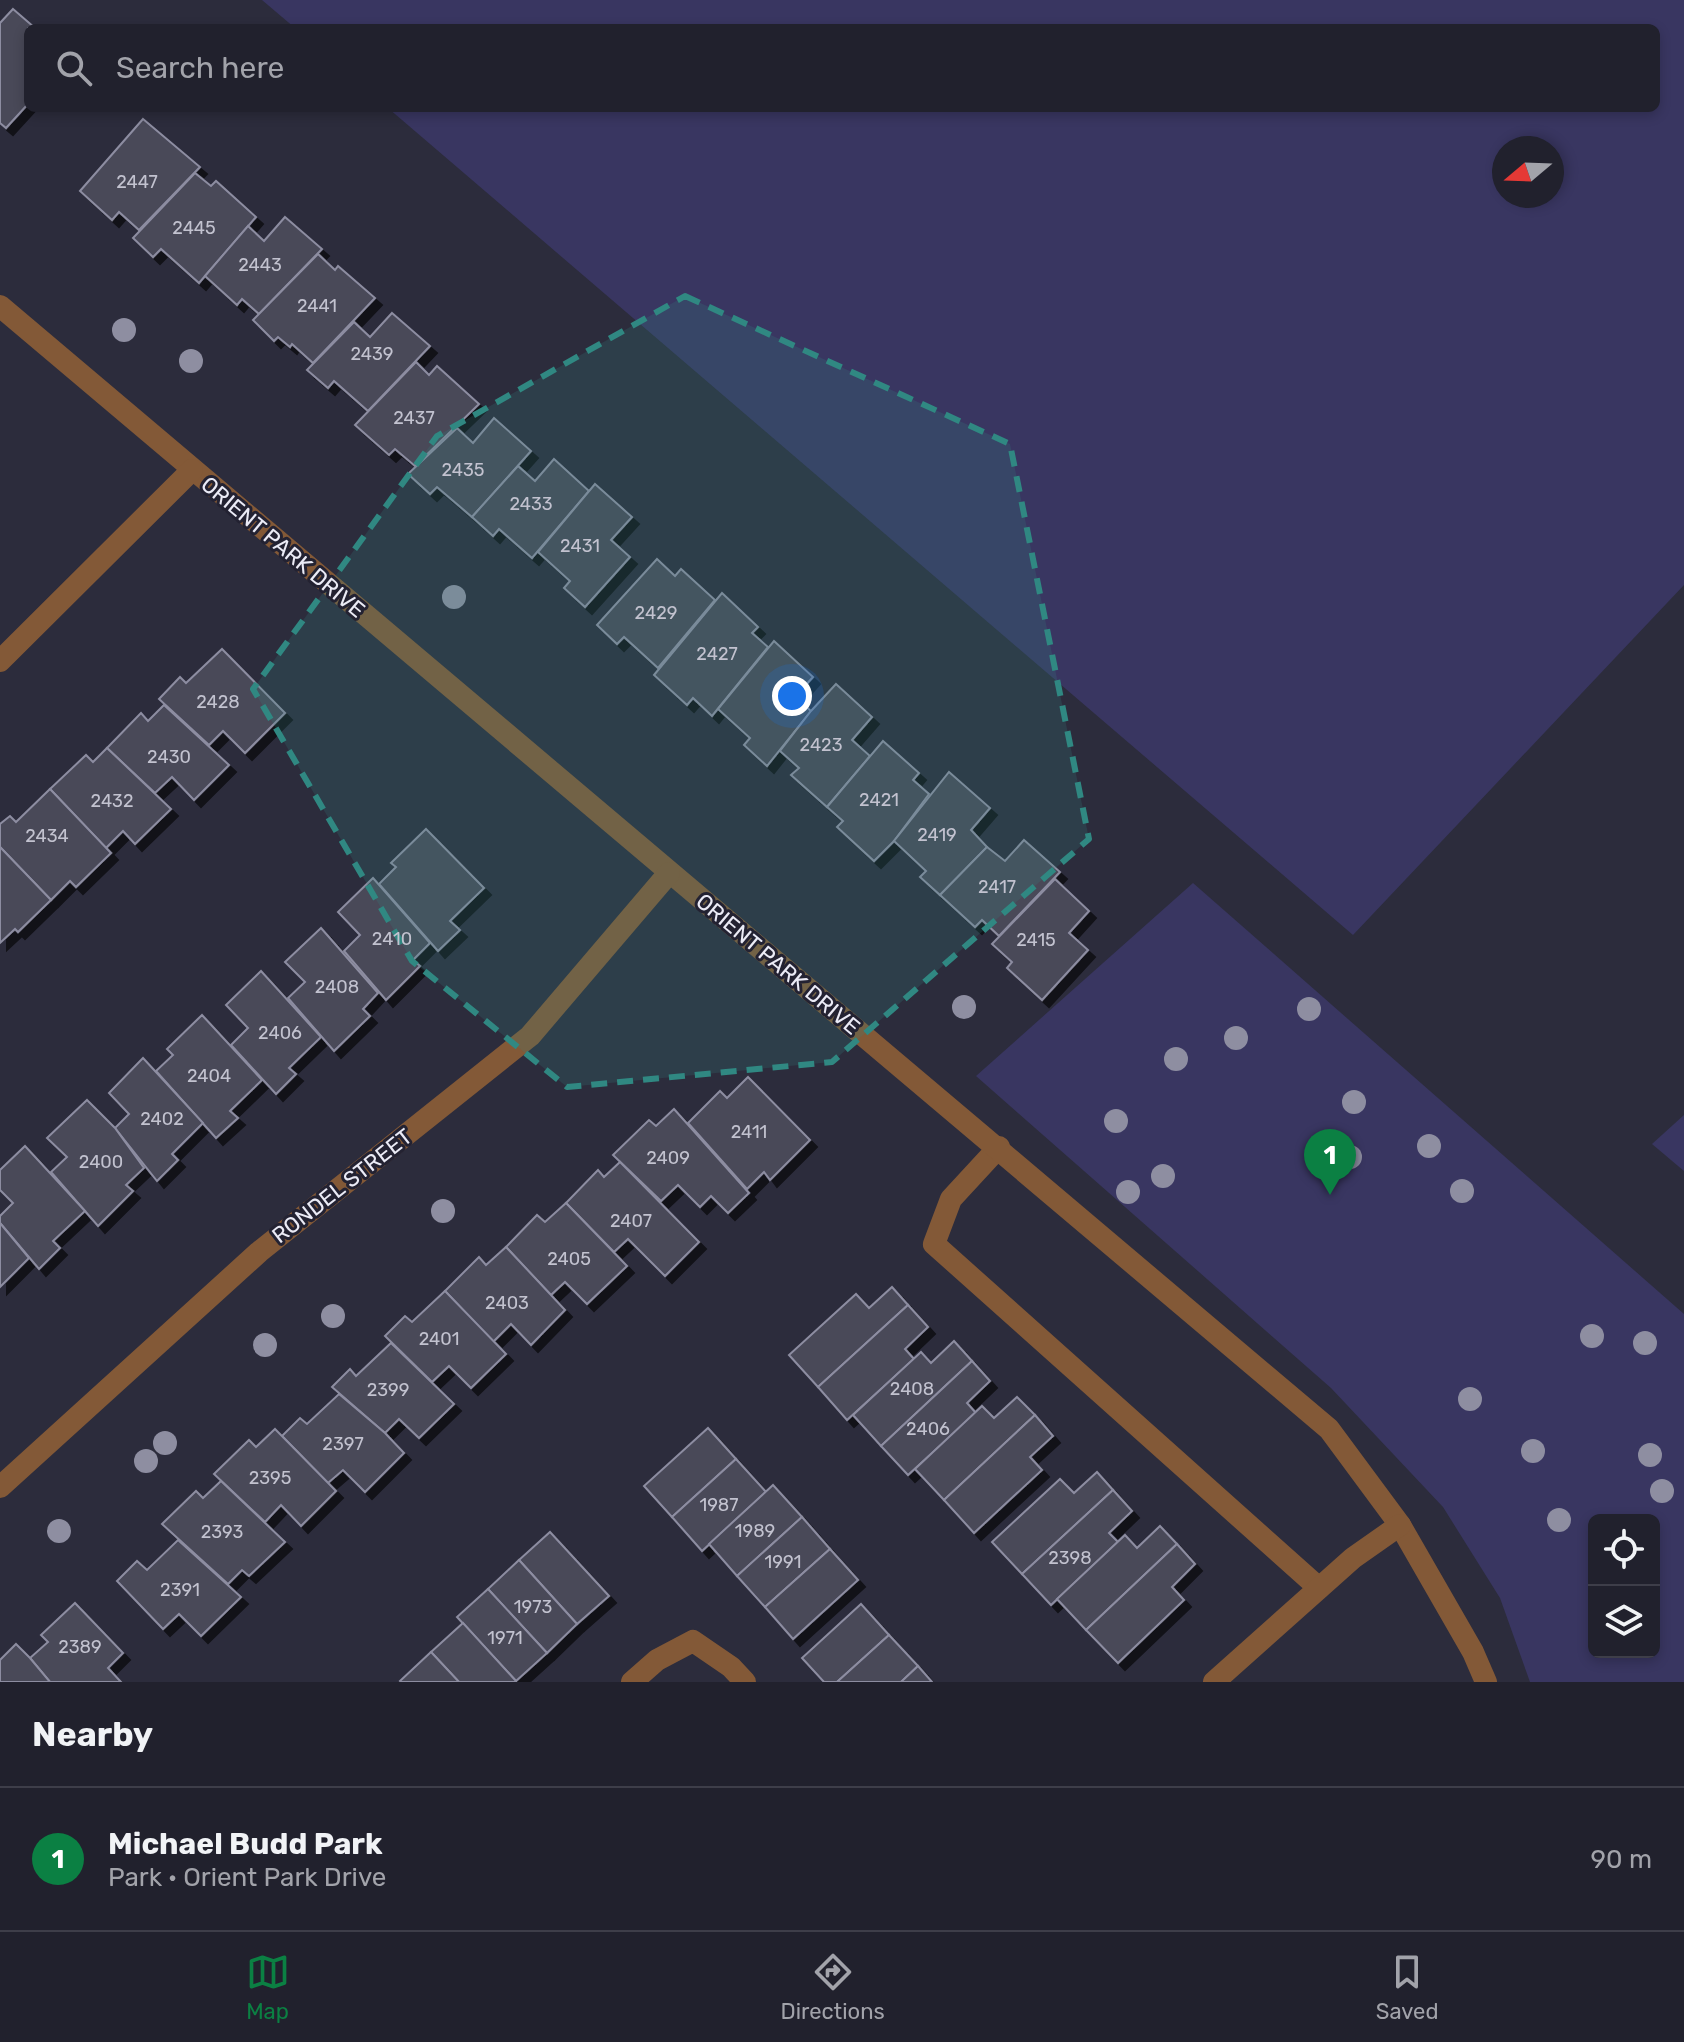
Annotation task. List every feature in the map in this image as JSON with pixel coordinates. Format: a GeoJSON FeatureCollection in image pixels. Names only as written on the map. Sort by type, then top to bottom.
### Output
{"type":"FeatureCollection","features":[{"type":"Feature","properties":{"kind":"street","name":"ORIENT PARK DRIVE"},"geometry":{"type":"LineString","coordinates":[[0,306],[669,873],[999,1147],[1329,1429],[1400,1525],[1473,1652],[1486,1682]]}},
{"type":"Feature","properties":{"kind":"street"},"geometry":{"type":"LineString","coordinates":[[0,661],[192,470]]}},
{"type":"Feature","properties":{"kind":"street","name":"RONDEL STREET"},"geometry":{"type":"LineString","coordinates":[[0,1487],[259,1252],[530,1036],[669,873]]}},
{"type":"Feature","properties":{"kind":"street"},"geometry":{"type":"LineString","coordinates":[[999,1147],[951,1199],[934,1244],[1319,1588]]}},
{"type":"Feature","properties":{"kind":"street"},"geometry":{"type":"LineString","coordinates":[[1214,1682],[1353,1558],[1400,1525]]}},
{"type":"Feature","properties":{"kind":"street"},"geometry":{"type":"LineString","coordinates":[[632,1682],[657,1660],[693,1641],[731,1667],[745,1682]]}},
{"type":"Feature","properties":{"kind":"highlighted area"},"geometry":{"type":"Polygon","coordinates":[[[685,296],[1010,444],[1089,839],[832,1062],[567,1087],[412,961],[253,689],[437,436],[685,296]]]}},
{"type":"Feature","properties":{"kind":"shaded area"},"geometry":{"type":"Polygon","coordinates":[[[262,0],[1684,0],[1684,585],[1353,935],[393,112],[1660,112],[1660,24],[290,24],[262,0]]]}},
{"type":"Feature","properties":{"kind":"shaded area"},"geometry":{"type":"Polygon","coordinates":[[[1193,883],[1684,1314],[1684,1682],[1530,1682],[1500,1598],[1443,1507],[1331,1388],[976,1076],[1193,883]]]}},
{"type":"Feature","properties":{"kind":"shaded area"},"geometry":{"type":"Polygon","coordinates":[[[1684,1115],[1684,1171],[1652,1144],[1684,1115]]]}},
{"type":"Feature","properties":{"kind":"building"},"geometry":{"type":"Polygon","coordinates":[[[13,9],[30,24],[24,24],[24,108],[6,128],[0,123],[0,23],[13,9]]]}},
{"type":"Feature","properties":{"kind":"building"},"geometry":{"type":"Polygon","coordinates":[[[143,119],[200,167],[139,230],[119,212],[112,220],[80,191],[143,119]]]}},
{"type":"Feature","properties":{"kind":"building"},"geometry":{"type":"Polygon","coordinates":[[[195,173],[211,186],[216,181],[256,217],[199,283],[161,249],[153,257],[133,238],[195,173]]]}},
{"type":"Feature","properties":{"kind":"building"},"geometry":{"type":"Polygon","coordinates":[[[285,217],[322,249],[259,314],[242,299],[237,305],[205,276],[248,226],[264,241],[285,217]]]}},
{"type":"Feature","properties":{"kind":"building"},"geometry":{"type":"Polygon","coordinates":[[[318,254],[335,270],[338,266],[375,298],[313,363],[292,344],[290,347],[278,337],[274,341],[253,320],[318,254]]]}},
{"type":"Feature","properties":{"kind":"building"},"geometry":{"type":"Polygon","coordinates":[[[392,313],[430,346],[368,411],[334,381],[328,388],[307,370],[354,322],[370,337],[392,313]]]}},
{"type":"Feature","properties":{"kind":"building"},"geometry":{"type":"Polygon","coordinates":[[[416,362],[429,375],[437,366],[479,404],[415,466],[395,449],[389,455],[355,425],[416,362]]]}},
{"type":"Feature","properties":{"kind":"building"},"geometry":{"type":"Polygon","coordinates":[[[494,418],[531,451],[472,517],[437,487],[430,494],[408,474],[457,428],[473,443],[494,418]]]}},
{"type":"Feature","properties":{"kind":"building"},"geometry":{"type":"Polygon","coordinates":[[[554,459],[589,491],[532,558],[499,529],[493,536],[472,517],[518,466],[535,481],[554,459]]]}},
{"type":"Feature","properties":{"kind":"building"},"geometry":{"type":"Polygon","coordinates":[[[595,484],[632,517],[611,540],[630,557],[585,607],[564,588],[570,581],[538,552],[595,484]]]}},
{"type":"Feature","properties":{"kind":"building"},"geometry":{"type":"Polygon","coordinates":[[[657,559],[675,576],[681,569],[715,600],[658,668],[624,637],[617,644],[597,625],[657,559]]]}},
{"type":"Feature","properties":{"kind":"building"},"geometry":{"type":"Polygon","coordinates":[[[722,593],[758,627],[752,633],[768,647],[712,716],[693,698],[687,705],[654,675],[722,593]]]}},
{"type":"Feature","properties":{"kind":"building"},"geometry":{"type":"Polygon","coordinates":[[[774,641],[813,677],[795,697],[811,711],[767,766],[744,745],[750,738],[718,709],[774,641]]]}},
{"type":"Feature","properties":{"kind":"building"},"geometry":{"type":"Polygon","coordinates":[[[222,649],[285,713],[245,753],[223,731],[209,745],[159,699],[180,677],[186,683],[222,649]]]}},
{"type":"Feature","properties":{"kind":"building"},"geometry":{"type":"Polygon","coordinates":[[[836,684],[872,717],[852,740],[870,756],[827,807],[791,775],[799,768],[780,751],[836,684]]]}},
{"type":"Feature","properties":{"kind":"building"},"geometry":{"type":"Polygon","coordinates":[[[164,705],[229,765],[194,800],[172,777],[155,793],[107,748],[141,713],[148,721],[164,705]]]}},
{"type":"Feature","properties":{"kind":"building"},"geometry":{"type":"Polygon","coordinates":[[[883,741],[919,773],[913,780],[929,794],[894,841],[874,861],[837,827],[843,821],[827,807],[883,741]]]}},
{"type":"Feature","properties":{"kind":"building"},"geometry":{"type":"Polygon","coordinates":[[[107,748],[171,809],[135,844],[123,831],[106,848],[50,789],[86,755],[93,762],[107,748]]]}},
{"type":"Feature","properties":{"kind":"building"},"geometry":{"type":"Polygon","coordinates":[[[949,772],[990,808],[971,830],[987,847],[940,895],[920,877],[926,871],[894,841],[949,772]]]}},
{"type":"Feature","properties":{"kind":"building"},"geometry":{"type":"Polygon","coordinates":[[[50,789],[111,853],[76,887],[70,881],[51,900],[0,847],[0,824],[10,816],[16,822],[50,789]]]}},
{"type":"Feature","properties":{"kind":"building"},"geometry":{"type":"Polygon","coordinates":[[[426,829],[484,888],[450,921],[460,930],[438,951],[379,884],[396,867],[391,863],[426,829]]]}},
{"type":"Feature","properties":{"kind":"building"},"geometry":{"type":"Polygon","coordinates":[[[1024,840],[1060,872],[999,936],[982,920],[975,927],[940,895],[987,847],[1005,861],[1024,840]]]}},
{"type":"Feature","properties":{"kind":"building"},"geometry":{"type":"Polygon","coordinates":[[[0,847],[51,900],[18,932],[15,929],[0,943],[0,847]]]}},
{"type":"Feature","properties":{"kind":"building"},"geometry":{"type":"Polygon","coordinates":[[[373,878],[430,943],[413,960],[420,966],[386,1000],[344,951],[360,935],[338,912],[373,878]]]}},
{"type":"Feature","properties":{"kind":"building"},"geometry":{"type":"Polygon","coordinates":[[[1055,879],[1089,911],[1069,933],[1088,950],[1042,1000],[1007,968],[1012,962],[992,944],[1055,879]]]}},
{"type":"Feature","properties":{"kind":"building"},"geometry":{"type":"Polygon","coordinates":[[[321,928],[378,993],[363,1009],[370,1016],[334,1051],[288,998],[305,982],[285,962],[321,928]]]}},
{"type":"Feature","properties":{"kind":"building"},"geometry":{"type":"Polygon","coordinates":[[[261,971],[321,1037],[289,1068],[296,1074],[276,1094],[231,1045],[248,1028],[226,1005],[261,971]]]}},
{"type":"Feature","properties":{"kind":"building"},"geometry":{"type":"Polygon","coordinates":[[[202,1015],[262,1080],[230,1111],[238,1118],[216,1138],[156,1071],[173,1055],[167,1049],[202,1015]]]}},
{"type":"Feature","properties":{"kind":"building"},"geometry":{"type":"Polygon","coordinates":[[[143,1058],[203,1123],[172,1154],[178,1160],[157,1181],[115,1128],[129,1114],[109,1093],[143,1058]]]}},
{"type":"Feature","properties":{"kind":"building"},"geometry":{"type":"Polygon","coordinates":[[[748,1077],[810,1140],[770,1180],[764,1172],[747,1189],[688,1123],[720,1091],[727,1098],[748,1077]]]}},
{"type":"Feature","properties":{"kind":"building"},"geometry":{"type":"Polygon","coordinates":[[[87,1100],[115,1128],[144,1168],[126,1185],[133,1191],[98,1226],[51,1172],[67,1157],[47,1138],[87,1100]]]}},
{"type":"Feature","properties":{"kind":"building"},"geometry":{"type":"Polygon","coordinates":[[[674,1109],[749,1193],[728,1213],[711,1196],[700,1207],[678,1185],[661,1201],[613,1155],[649,1120],[656,1126],[674,1109]]]}},
{"type":"Feature","properties":{"kind":"building"},"geometry":{"type":"Polygon","coordinates":[[[25,1146],[85,1211],[53,1241],[60,1248],[39,1269],[0,1223],[0,1216],[13,1203],[0,1190],[0,1170],[25,1146]]]}},
{"type":"Feature","properties":{"kind":"building"},"geometry":{"type":"Polygon","coordinates":[[[620,1162],[699,1242],[665,1276],[628,1239],[614,1252],[566,1203],[598,1170],[604,1177],[620,1162]]]}},
{"type":"Feature","properties":{"kind":"building"},"geometry":{"type":"Polygon","coordinates":[[[566,1203],[627,1266],[587,1304],[565,1282],[551,1295],[506,1247],[537,1215],[545,1222],[566,1203]]]}},
{"type":"Feature","properties":{"kind":"building"},"geometry":{"type":"Polygon","coordinates":[[[0,1223],[29,1258],[0,1287],[0,1223]]]}},
{"type":"Feature","properties":{"kind":"building"},"geometry":{"type":"Polygon","coordinates":[[[506,1247],[565,1310],[531,1345],[511,1324],[493,1342],[445,1291],[479,1257],[486,1265],[506,1247]]]}},
{"type":"Feature","properties":{"kind":"building"},"geometry":{"type":"Polygon","coordinates":[[[892,1287],[908,1305],[818,1387],[789,1355],[856,1294],[869,1308],[892,1287]]]}},
{"type":"Feature","properties":{"kind":"building"},"geometry":{"type":"Polygon","coordinates":[[[445,1291],[506,1354],[471,1388],[449,1366],[432,1382],[385,1336],[405,1316],[412,1322],[445,1291]]]}},
{"type":"Feature","properties":{"kind":"building"},"geometry":{"type":"Polygon","coordinates":[[[908,1305],[928,1327],[905,1349],[914,1359],[847,1420],[818,1387],[908,1305]]]}},
{"type":"Feature","properties":{"kind":"building"},"geometry":{"type":"Polygon","coordinates":[[[954,1341],[972,1361],[881,1446],[853,1415],[921,1352],[931,1363],[954,1341]]]}},
{"type":"Feature","properties":{"kind":"building"},"geometry":{"type":"Polygon","coordinates":[[[391,1343],[454,1404],[419,1438],[399,1419],[385,1433],[332,1387],[350,1369],[356,1376],[391,1343]]]}},
{"type":"Feature","properties":{"kind":"building"},"geometry":{"type":"Polygon","coordinates":[[[972,1361],[990,1381],[967,1403],[976,1413],[908,1475],[881,1446],[972,1361]]]}},
{"type":"Feature","properties":{"kind":"building"},"geometry":{"type":"Polygon","coordinates":[[[339,1394],[404,1453],[365,1492],[343,1470],[328,1483],[282,1436],[300,1418],[307,1424],[339,1394]]]}},
{"type":"Feature","properties":{"kind":"building"},"geometry":{"type":"Polygon","coordinates":[[[1017,1397],[1035,1415],[944,1500],[915,1469],[982,1406],[994,1418],[1017,1397]]]}},
{"type":"Feature","properties":{"kind":"building"},"geometry":{"type":"Polygon","coordinates":[[[1035,1415],[1053,1436],[1030,1457],[1042,1470],[974,1533],[944,1500],[1035,1415]]]}},
{"type":"Feature","properties":{"kind":"building"},"geometry":{"type":"Polygon","coordinates":[[[708,1428],[736,1459],[672,1517],[644,1486],[708,1428]]]}},
{"type":"Feature","properties":{"kind":"building"},"geometry":{"type":"Polygon","coordinates":[[[275,1429],[336,1491],[301,1526],[281,1505],[265,1522],[214,1474],[249,1440],[256,1447],[275,1429]]]}},
{"type":"Feature","properties":{"kind":"building"},"geometry":{"type":"Polygon","coordinates":[[[736,1459],[766,1492],[702,1551],[672,1517],[736,1459]]]}},
{"type":"Feature","properties":{"kind":"building"},"geometry":{"type":"Polygon","coordinates":[[[1097,1472],[1113,1490],[1022,1574],[992,1542],[1060,1479],[1074,1493],[1097,1472]]]}},
{"type":"Feature","properties":{"kind":"building"},"geometry":{"type":"Polygon","coordinates":[[[221,1481],[285,1542],[249,1576],[242,1570],[228,1584],[162,1524],[196,1491],[203,1498],[221,1481]]]}},
{"type":"Feature","properties":{"kind":"building"},"geometry":{"type":"Polygon","coordinates":[[[773,1485],[802,1517],[737,1576],[709,1544],[773,1485]]]}},
{"type":"Feature","properties":{"kind":"building"},"geometry":{"type":"Polygon","coordinates":[[[1113,1490],[1132,1511],[1109,1533],[1118,1542],[1051,1605],[1022,1574],[1113,1490]]]}},
{"type":"Feature","properties":{"kind":"building"},"geometry":{"type":"Polygon","coordinates":[[[802,1517],[830,1549],[765,1607],[737,1576],[802,1517]]]}},
{"type":"Feature","properties":{"kind":"building"},"geometry":{"type":"Polygon","coordinates":[[[1160,1526],[1177,1544],[1086,1630],[1057,1599],[1125,1535],[1137,1548],[1160,1526]]]}},
{"type":"Feature","properties":{"kind":"building"},"geometry":{"type":"Polygon","coordinates":[[[550,1532],[609,1596],[577,1624],[519,1560],[550,1532]]]}},
{"type":"Feature","properties":{"kind":"building"},"geometry":{"type":"Polygon","coordinates":[[[178,1540],[241,1597],[201,1636],[179,1614],[163,1629],[117,1581],[137,1561],[147,1570],[178,1540]]]}},
{"type":"Feature","properties":{"kind":"building"},"geometry":{"type":"Polygon","coordinates":[[[1177,1544],[1195,1564],[1172,1587],[1184,1600],[1118,1663],[1086,1630],[1177,1544]]]}},
{"type":"Feature","properties":{"kind":"building"},"geometry":{"type":"Polygon","coordinates":[[[830,1549],[858,1580],[793,1639],[765,1607],[830,1549]]]}},
{"type":"Feature","properties":{"kind":"building"},"geometry":{"type":"Polygon","coordinates":[[[519,1560],[577,1624],[547,1653],[488,1589],[519,1560]]]}},
{"type":"Feature","properties":{"kind":"building"},"geometry":{"type":"Polygon","coordinates":[[[488,1589],[547,1653],[516,1681],[457,1617],[488,1589]]]}},
{"type":"Feature","properties":{"kind":"building"},"geometry":{"type":"Polygon","coordinates":[[[75,1603],[123,1653],[108,1668],[121,1682],[50,1682],[30,1658],[48,1642],[41,1635],[75,1603]]]}},
{"type":"Feature","properties":{"kind":"building"},"geometry":{"type":"Polygon","coordinates":[[[861,1604],[889,1635],[837,1682],[824,1682],[802,1658],[861,1604]]]}},
{"type":"Feature","properties":{"kind":"building"},"geometry":{"type":"Polygon","coordinates":[[[463,1623],[516,1682],[459,1682],[431,1652],[463,1623]]]}},
{"type":"Feature","properties":{"kind":"building"},"geometry":{"type":"Polygon","coordinates":[[[889,1635],[918,1666],[901,1682],[837,1682],[889,1635]]]}},
{"type":"Feature","properties":{"kind":"building"},"geometry":{"type":"Polygon","coordinates":[[[16,1644],[50,1682],[0,1682],[0,1660],[16,1644]]]}},
{"type":"Feature","properties":{"kind":"building"},"geometry":{"type":"Polygon","coordinates":[[[431,1652],[459,1682],[400,1681],[431,1652]]]}},
{"type":"Feature","properties":{"kind":"building"},"geometry":{"type":"Polygon","coordinates":[[[918,1666],[932,1682],[901,1682],[918,1666]]]}},
{"type":"Feature","properties":{"kind":"place","name":"Michael Budd Park"},"geometry":{"type":"Point","coordinates":[1330,1195]}}]}
